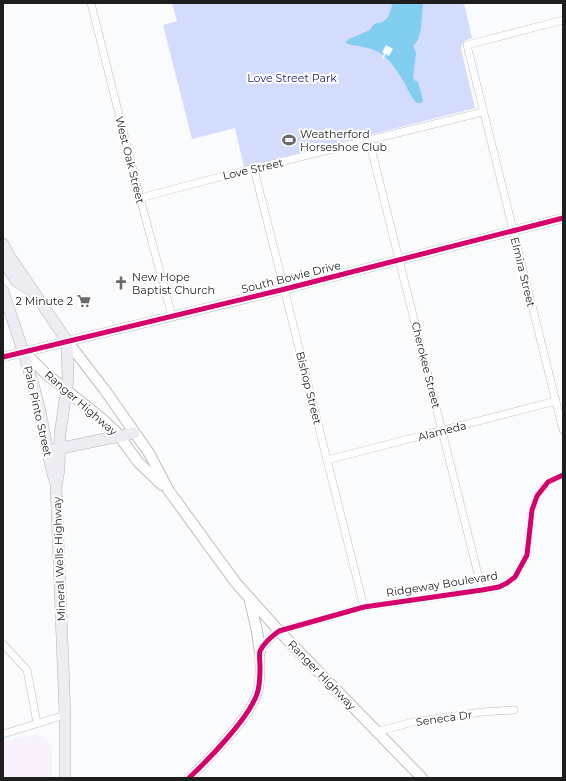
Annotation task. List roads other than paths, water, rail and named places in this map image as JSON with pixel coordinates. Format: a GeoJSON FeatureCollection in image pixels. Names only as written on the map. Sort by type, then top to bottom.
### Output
{"type":"FeatureCollection","features":[{"type":"Feature","properties":{"kind":"main road"},"geometry":{"type":"LineString","coordinates":[[3,244],[5,258],[32,291],[67,342]]}},
{"type":"Feature","properties":{"kind":"main road","name":"Palo Pinto Street"},"geometry":{"type":"LineString","coordinates":[[3,291],[24,352],[38,402],[49,420],[54,442],[54,450]]}},
{"type":"Feature","properties":{"kind":"main road","name":"Ranger Highway"},"geometry":{"type":"LineString","coordinates":[[67,342],[104,389],[149,453],[169,491],[236,583],[279,631],[421,778]]}},
{"type":"Feature","properties":{"kind":"main road","name":"Mineral Wells Highway"},"geometry":{"type":"LineString","coordinates":[[65,778],[65,715],[56,486],[59,470],[54,450],[67,389],[67,342]]}},
{"type":"Feature","properties":{"kind":"main road","name":"Ranger Highway"},"geometry":{"type":"LineString","coordinates":[[24,352],[45,373],[67,389],[101,418],[119,437],[139,463],[169,491]]}},
{"type":"Feature","properties":{"kind":"main road"},"geometry":{"type":"LineString","coordinates":[[54,450],[134,433]]}},
{"type":"Feature","properties":{"kind":"main road"},"geometry":{"type":"LineString","coordinates":[[250,599],[260,652]]}},
{"type":"Feature","properties":{"kind":"street","name":"West Oak Street"},"geometry":{"type":"LineString","coordinates":[[91,3],[140,198],[172,316]]}},
{"type":"Feature","properties":{"kind":"street","name":"Elmira Street"},"geometry":{"type":"LineString","coordinates":[[563,20],[467,45],[563,430]]}},
{"type":"Feature","properties":{"kind":"street","name":"Love Street"},"geometry":{"type":"LineString","coordinates":[[140,198],[483,112]]}},
{"type":"Feature","properties":{"kind":"street","name":"Cherokee Street"},"geometry":{"type":"LineString","coordinates":[[369,140],[482,590]]}},
{"type":"Feature","properties":{"kind":"street","name":"Bishop Street"},"geometry":{"type":"LineString","coordinates":[[254,169],[364,607]]}},
{"type":"Feature","properties":{"kind":"street","name":"South Bowie Drive"},"geometry":{"type":"LineString","coordinates":[[3,357],[285,289],[563,218]]}},
{"type":"Feature","properties":{"kind":"street","name":"Alameda"},"geometry":{"type":"LineString","coordinates":[[327,460],[556,401]]}},
{"type":"Feature","properties":{"kind":"street","name":"Ridgeway Boulevard"},"geometry":{"type":"LineString","coordinates":[[279,631],[364,607],[482,590],[499,587],[507,583],[515,577],[527,555],[532,510],[537,496],[548,482],[563,475]]}},
{"type":"Feature","properties":{"kind":"street"},"geometry":{"type":"LineString","coordinates":[[189,778],[241,722],[250,709],[257,694],[260,673],[260,652],[269,639],[279,631]]}},
{"type":"Feature","properties":{"kind":"street"},"geometry":{"type":"LineString","coordinates":[[3,644],[27,670],[37,723]]}},
{"type":"Feature","properties":{"kind":"street","name":"Seneca Dr"},"geometry":{"type":"LineString","coordinates":[[376,732],[413,722],[482,712],[514,710]]}},
{"type":"Feature","properties":{"kind":"street"},"geometry":{"type":"LineString","coordinates":[[3,734],[65,715]]}},
{"type":"Feature","properties":{"kind":"place","name":"Weatherford Horseshoe Club"},"geometry":{"type":"Point","coordinates":[289,140]}},
{"type":"Feature","properties":{"kind":"place","name":"New Hope Baptist Church"},"geometry":{"type":"Point","coordinates":[121,283]}},
{"type":"Feature","properties":{"kind":"place","name":"2 Minute 2"},"geometry":{"type":"Point","coordinates":[84,301]}},
{"type":"Feature","properties":{"kind":"park label","name":"Love Street Park"},"geometry":{"type":"Point","coordinates":[292,78]}}]}
